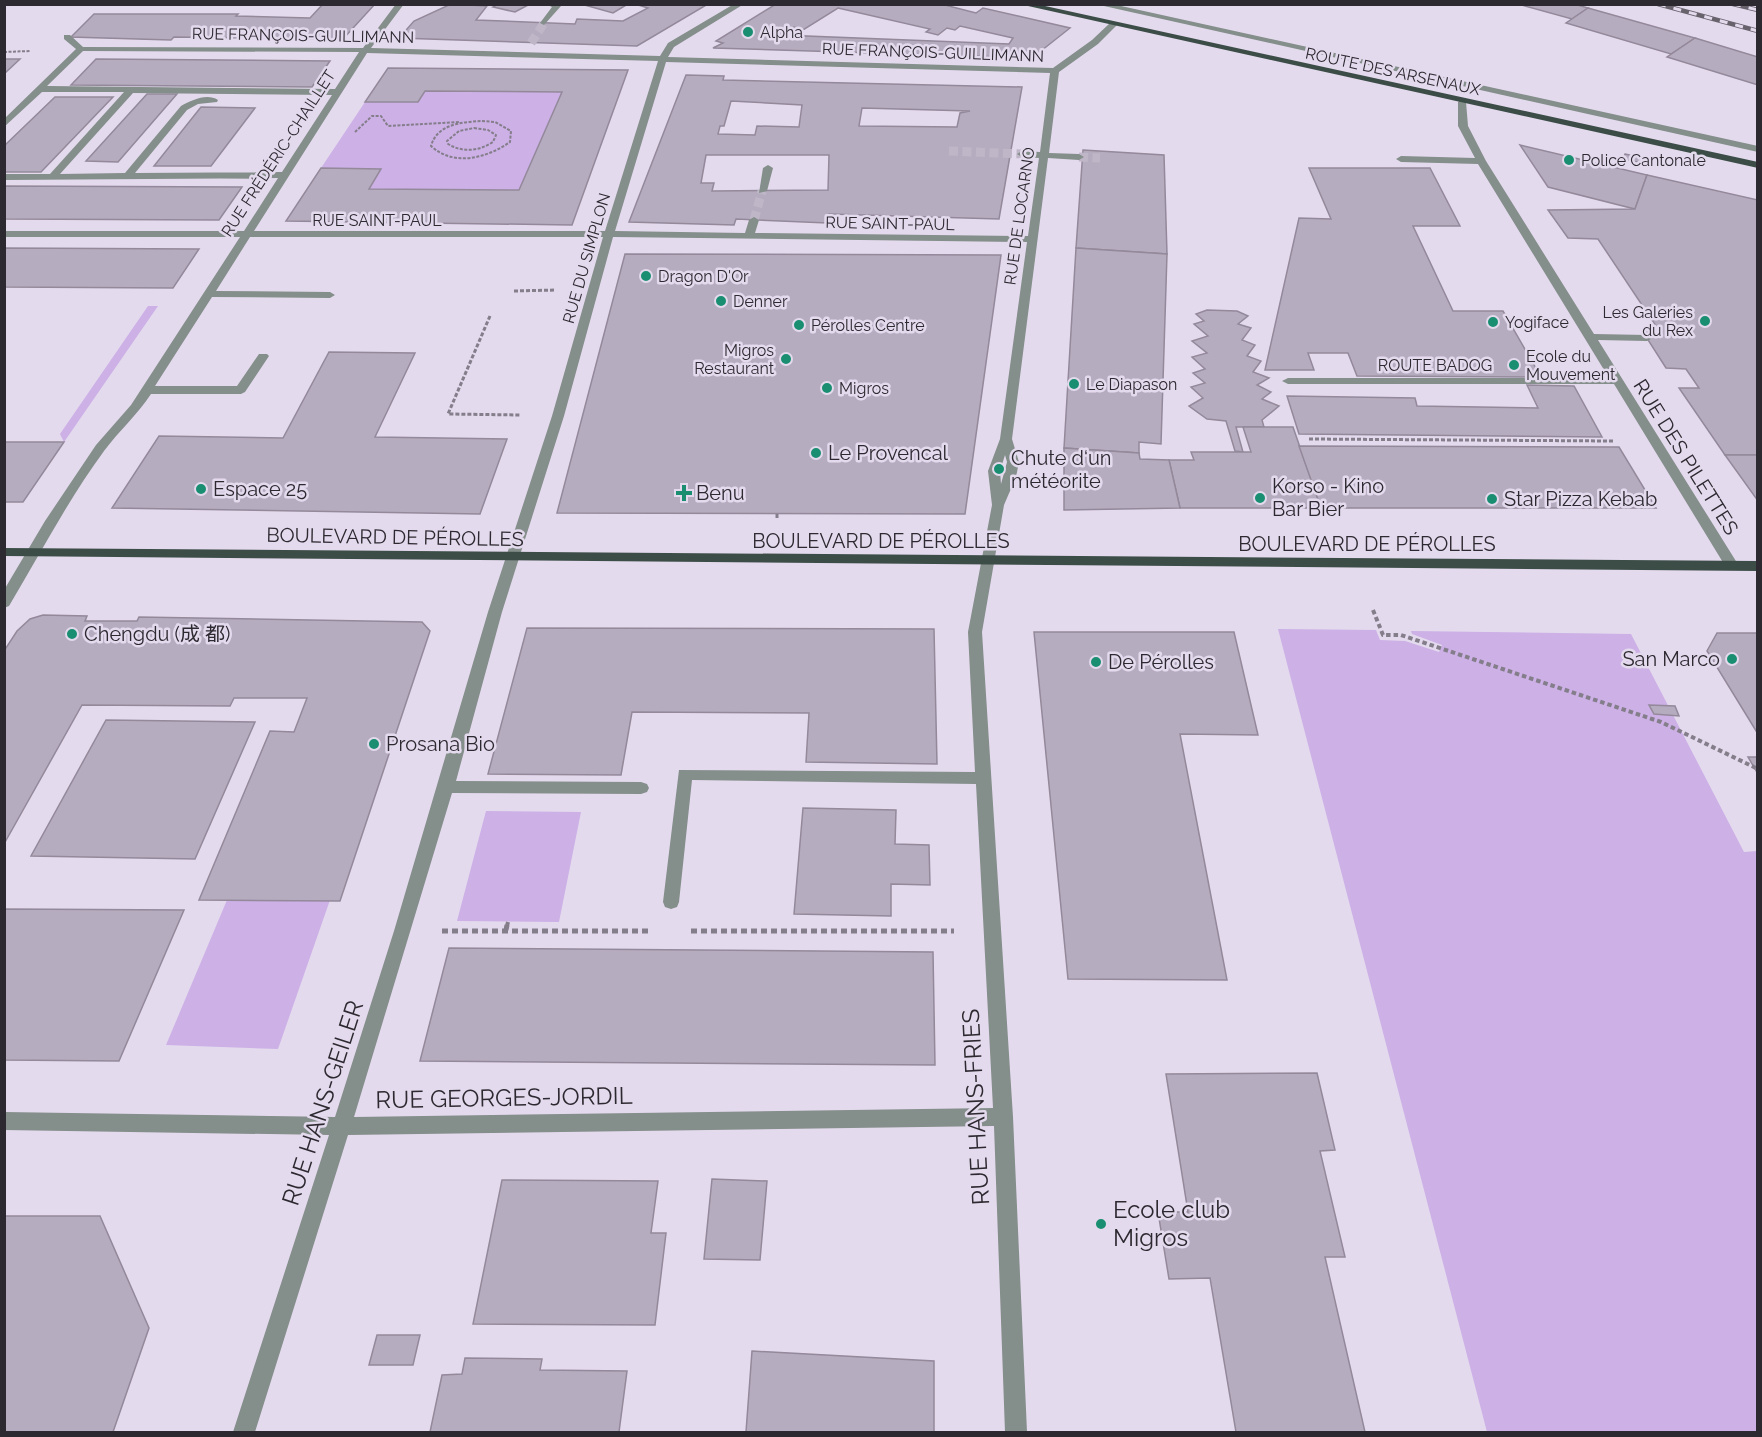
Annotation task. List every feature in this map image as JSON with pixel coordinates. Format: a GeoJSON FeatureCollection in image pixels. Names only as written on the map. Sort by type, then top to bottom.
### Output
{"type":"FeatureCollection","features":[{"type":"Feature","properties":{"kind":"main road","name":"ROUTE DES ARSENAUX"},"geometry":{"type":"LineString","coordinates":[[1023,4],[1758,165]]}},
{"type":"Feature","properties":{"kind":"main road","name":"BOULEVARD DE PÉROLLES"},"geometry":{"type":"LineString","coordinates":[[4,552],[987,562],[1758,566]]}},
{"type":"Feature","properties":{"kind":"street","name":"RUE FRÉDÉRIC-CHAILLET"},"geometry":{"type":"LineString","coordinates":[[4,603],[100,448],[136,407],[364,50],[400,4]]}},
{"type":"Feature","properties":{"kind":"street"},"geometry":{"type":"LineString","coordinates":[[544,23],[557,6],[550,4]]}},
{"type":"Feature","properties":{"kind":"street","name":"RUE DU SIMPLON"},"geometry":{"type":"LineString","coordinates":[[512,557],[558,416],[609,234],[663,58],[672,45],[740,4]]}},
{"type":"Feature","properties":{"kind":"street"},"geometry":{"type":"LineString","coordinates":[[1099,4],[1758,149]]}},
{"type":"Feature","properties":{"kind":"street"},"geometry":{"type":"LineString","coordinates":[[1055,70],[1095,42],[1113,25]]}},
{"type":"Feature","properties":{"kind":"street"},"geometry":{"type":"LineString","coordinates":[[4,124],[81,49],[67,37]]}},
{"type":"Feature","properties":{"kind":"street"},"geometry":{"type":"LineString","coordinates":[[523,54],[531,43]]}},
{"type":"Feature","properties":{"kind":"street","name":"RUE FRANÇOIS-GUILLIMANN"},"geometry":{"type":"LineString","coordinates":[[81,49],[364,50],[1055,70]]}},
{"type":"Feature","properties":{"kind":"street","name":"RUE DE LOCARNO"},"geometry":{"type":"LineString","coordinates":[[998,505],[992,476],[994,461],[1006,439],[1055,70]]}},
{"type":"Feature","properties":{"kind":"street"},"geometry":{"type":"LineString","coordinates":[[39,89],[337,92]]}},
{"type":"Feature","properties":{"kind":"street"},"geometry":{"type":"LineString","coordinates":[[52,177],[131,90]]}},
{"type":"Feature","properties":{"kind":"street"},"geometry":{"type":"LineString","coordinates":[[129,176],[184,108],[196,101],[215,100]]}},
{"type":"Feature","properties":{"kind":"street","name":"RUE DES PILETTES"},"geometry":{"type":"LineString","coordinates":[[1462,102],[1464,126],[1481,160],[1732,566]]}},
{"type":"Feature","properties":{"kind":"street"},"geometry":{"type":"LineString","coordinates":[[1022,154],[1043,159],[1079,157]]}},
{"type":"Feature","properties":{"kind":"street"},"geometry":{"type":"LineString","coordinates":[[1401,159],[1481,160]]}},
{"type":"Feature","properties":{"kind":"street"},"geometry":{"type":"LineString","coordinates":[[762,190],[768,168]]}},
{"type":"Feature","properties":{"kind":"street"},"geometry":{"type":"LineString","coordinates":[[4,177],[283,175]]}},
{"type":"Feature","properties":{"kind":"street"},"geometry":{"type":"LineString","coordinates":[[749,236],[754,220]]}},
{"type":"Feature","properties":{"kind":"street","name":"RUE SAINT-PAUL"},"geometry":{"type":"LineString","coordinates":[[4,234],[244,236],[609,234],[1031,240]]}},
{"type":"Feature","properties":{"kind":"street"},"geometry":{"type":"LineString","coordinates":[[208,294],[330,295]]}},
{"type":"Feature","properties":{"kind":"street"},"geometry":{"type":"LineString","coordinates":[[1590,337],[1647,338]]}},
{"type":"Feature","properties":{"kind":"street"},"geometry":{"type":"LineString","coordinates":[[147,390],[241,390],[263,356]]}},
{"type":"Feature","properties":{"kind":"street","name":"ROUTE BADOG"},"geometry":{"type":"LineString","coordinates":[[1288,381],[1617,381]]}},
{"type":"Feature","properties":{"kind":"street","name":"RUE DE LOCARNO"},"geometry":{"type":"LineString","coordinates":[[987,562],[998,505],[1010,477],[1013,462],[1006,439]]}},
{"type":"Feature","properties":{"kind":"street","name":"RUE HANS-GEILER"},"geometry":{"type":"LineString","coordinates":[[244,1432],[402,931],[512,557]]}},
{"type":"Feature","properties":{"kind":"street","name":"RUE HANS-FRIES"},"geometry":{"type":"LineString","coordinates":[[987,562],[975,632],[1003,1117],[1016,1432]]}},
{"type":"Feature","properties":{"kind":"street"},"geometry":{"type":"LineString","coordinates":[[671,902],[685,774],[982,778]]}},
{"type":"Feature","properties":{"kind":"street"},"geometry":{"type":"LineString","coordinates":[[446,787],[641,788]]}},
{"type":"Feature","properties":{"kind":"street","name":"RUE GEORGES-JORDIL"},"geometry":{"type":"LineString","coordinates":[[4,1120],[342,1126],[1003,1117]]}},
{"type":"Feature","properties":{"kind":"path"},"geometry":{"type":"LineString","coordinates":[[4,52],[39,50]]}},
{"type":"Feature","properties":{"kind":"path"},"geometry":{"type":"LineString","coordinates":[[350,137],[372,116],[381,116],[388,126],[469,122],[495,122],[511,130],[512,136],[503,148],[480,156],[454,157],[435,151],[431,146],[436,134],[444,129],[469,122]]}},
{"type":"Feature","properties":{"kind":"path"},"geometry":{"type":"LineString","coordinates":[[469,122],[474,128],[493,132],[496,135],[494,142],[485,147],[465,150],[448,144],[447,141],[453,134],[474,128]]}},
{"type":"Feature","properties":{"kind":"path"},"geometry":{"type":"LineString","coordinates":[[514,291],[593,290]]}},
{"type":"Feature","properties":{"kind":"path"},"geometry":{"type":"LineString","coordinates":[[490,316],[448,414],[558,416]]}},
{"type":"Feature","properties":{"kind":"path"},"geometry":{"type":"LineString","coordinates":[[1309,439],[1654,440]]}},
{"type":"Feature","properties":{"kind":"path"},"geometry":{"type":"LineString","coordinates":[[1373,610],[1383,635],[1401,635],[1661,723],[1758,769]]}},
{"type":"Feature","properties":{"kind":"path"},"geometry":{"type":"LineString","coordinates":[[506,930],[508,921]]}},
{"type":"Feature","properties":{"kind":"path"},"geometry":{"type":"LineString","coordinates":[[402,931],[656,931]]}},
{"type":"Feature","properties":{"kind":"path"},"geometry":{"type":"LineString","coordinates":[[680,931],[991,932]]}},
{"type":"Feature","properties":{"kind":"shaded area"},"geometry":{"type":"Polygon","coordinates":[[[425,91],[562,92],[519,190],[369,189],[381,169],[321,168],[365,102],[418,102],[425,91]]]}},
{"type":"Feature","properties":{"kind":"shaded area"},"geometry":{"type":"Polygon","coordinates":[[[148,306],[158,306],[64,442],[60,434],[148,306]]]}},
{"type":"Feature","properties":{"kind":"shaded area"},"geometry":{"type":"Polygon","coordinates":[[[1278,629],[1376,630],[1380,640],[1405,641],[1439,652],[1442,645],[1412,634],[1411,631],[1631,634],[1744,852],[1757,851],[1757,1432],[1487,1432],[1278,629]]]}},
{"type":"Feature","properties":{"kind":"shaded area"},"geometry":{"type":"Polygon","coordinates":[[[486,811],[581,812],[559,922],[457,921],[486,811]]]}},
{"type":"Feature","properties":{"kind":"shaded area"},"geometry":{"type":"Polygon","coordinates":[[[227,900],[330,900],[278,1049],[166,1045],[227,900]]]}},
{"type":"Feature","properties":{"kind":"building"},"geometry":{"type":"Polygon","coordinates":[[[323,4],[375,4],[343,39],[174,37],[171,40],[71,37],[94,14],[238,14],[236,16],[310,18],[323,4]]]}},
{"type":"Feature","properties":{"kind":"building"},"geometry":{"type":"Polygon","coordinates":[[[451,4],[487,6],[476,20],[575,24],[577,19],[623,21],[648,8],[635,4],[708,4],[637,46],[399,38],[414,21],[451,4]]]}},
{"type":"Feature","properties":{"kind":"building"},"geometry":{"type":"Polygon","coordinates":[[[498,4],[530,4],[515,12],[493,7],[498,4]]]}},
{"type":"Feature","properties":{"kind":"building"},"geometry":{"type":"Polygon","coordinates":[[[581,4],[628,4],[613,13],[581,4]]]}},
{"type":"Feature","properties":{"kind":"building"},"geometry":{"type":"Polygon","coordinates":[[[776,4],[941,4],[976,13],[983,8],[1070,28],[1032,58],[713,48],[723,43],[716,41],[776,4]],[[838,8],[803,30],[794,27],[782,35],[1009,44],[1013,38],[960,26],[955,30],[947,28],[938,35],[926,32],[930,29],[838,8]]]}},
{"type":"Feature","properties":{"kind":"building"},"geometry":{"type":"Polygon","coordinates":[[[1518,4],[1574,4],[1588,8],[1572,19],[1518,4]]]}},
{"type":"Feature","properties":{"kind":"building"},"geometry":{"type":"Polygon","coordinates":[[[1588,8],[1695,38],[1671,54],[1566,23],[1588,8]]]}},
{"type":"Feature","properties":{"kind":"building"},"geometry":{"type":"Polygon","coordinates":[[[1695,38],[1758,57],[1758,85],[1667,57],[1695,38]]]}},
{"type":"Feature","properties":{"kind":"building"},"geometry":{"type":"Polygon","coordinates":[[[4,59],[20,59],[4,74],[4,59]]]}},
{"type":"Feature","properties":{"kind":"building"},"geometry":{"type":"Polygon","coordinates":[[[96,59],[330,61],[312,87],[71,85],[96,59]]]}},
{"type":"Feature","properties":{"kind":"building"},"geometry":{"type":"Polygon","coordinates":[[[388,68],[628,70],[572,225],[286,221],[321,168],[381,169],[369,189],[519,190],[562,92],[425,91],[418,102],[365,102],[388,68]]]}},
{"type":"Feature","properties":{"kind":"building"},"geometry":{"type":"Polygon","coordinates":[[[686,75],[724,76],[723,80],[1022,87],[999,219],[829,214],[827,223],[736,219],[734,225],[629,222],[686,75]],[[731,101],[724,126],[720,126],[718,134],[755,135],[757,126],[799,127],[802,105],[731,101]],[[862,108],[859,126],[957,127],[960,113],[970,111],[862,108]],[[706,155],[701,183],[714,183],[712,191],[828,190],[829,155],[706,155]]]}},
{"type":"Feature","properties":{"kind":"building"},"geometry":{"type":"Polygon","coordinates":[[[147,94],[177,94],[118,162],[86,161],[147,94]]]}},
{"type":"Feature","properties":{"kind":"building"},"geometry":{"type":"Polygon","coordinates":[[[55,97],[113,97],[41,172],[4,172],[4,146],[55,97]]]}},
{"type":"Feature","properties":{"kind":"building"},"geometry":{"type":"Polygon","coordinates":[[[201,107],[255,108],[211,166],[154,166],[201,107]]]}},
{"type":"Feature","properties":{"kind":"building"},"geometry":{"type":"Polygon","coordinates":[[[1520,145],[1647,175],[1635,209],[1548,187],[1520,145]]]}},
{"type":"Feature","properties":{"kind":"building"},"geometry":{"type":"Polygon","coordinates":[[[1083,150],[1164,155],[1167,254],[1076,248],[1083,150]]]}},
{"type":"Feature","properties":{"kind":"building"},"geometry":{"type":"Polygon","coordinates":[[[1625,154],[1652,160],[1651,165],[1623,159],[1625,154]]]}},
{"type":"Feature","properties":{"kind":"building"},"geometry":{"type":"Polygon","coordinates":[[[1309,168],[1430,168],[1460,226],[1413,226],[1453,311],[1503,311],[1541,377],[1357,376],[1348,353],[1308,353],[1314,370],[1265,370],[1299,218],[1331,219],[1309,168]]]}},
{"type":"Feature","properties":{"kind":"building","name":"Les Galeries du Rex"},"geometry":{"type":"Polygon","coordinates":[[[1647,175],[1758,200],[1758,455],[1725,455],[1679,388],[1699,388],[1686,369],[1666,368],[1643,332],[1660,332],[1598,239],[1568,238],[1548,210],[1635,209],[1647,175]]]}},
{"type":"Feature","properties":{"kind":"building"},"geometry":{"type":"Polygon","coordinates":[[[4,186],[242,187],[219,220],[4,219],[4,186]]]}},
{"type":"Feature","properties":{"kind":"building"},"geometry":{"type":"Polygon","coordinates":[[[4,248],[199,249],[173,288],[4,287],[4,248]]]}},
{"type":"Feature","properties":{"kind":"building"},"geometry":{"type":"Polygon","coordinates":[[[1076,248],[1167,254],[1161,444],[1139,442],[1139,453],[1064,448],[1076,248]]]}},
{"type":"Feature","properties":{"kind":"building","name":"Pérolles Centre"},"geometry":{"type":"Polygon","coordinates":[[[625,254],[1001,255],[965,514],[557,513],[625,254]]]}},
{"type":"Feature","properties":{"kind":"building"},"geometry":{"type":"Polygon","coordinates":[[[1207,310],[1237,311],[1248,316],[1238,324],[1251,328],[1242,340],[1255,345],[1247,356],[1261,361],[1253,372],[1269,378],[1257,385],[1271,392],[1262,399],[1279,406],[1262,420],[1264,427],[1236,427],[1243,452],[1235,451],[1226,421],[1207,419],[1189,406],[1203,398],[1191,387],[1205,383],[1193,373],[1205,369],[1192,357],[1207,353],[1192,341],[1208,336],[1194,324],[1204,321],[1196,314],[1207,310]]]}},
{"type":"Feature","properties":{"kind":"building"},"geometry":{"type":"Polygon","coordinates":[[[329,352],[415,353],[375,437],[507,439],[480,514],[112,508],[159,436],[283,438],[329,352]]]}},
{"type":"Feature","properties":{"kind":"building"},"geometry":{"type":"Polygon","coordinates":[[[1527,385],[1574,386],[1602,437],[1299,434],[1287,396],[1415,398],[1417,406],[1538,408],[1527,385]]]}},
{"type":"Feature","properties":{"kind":"building"},"geometry":{"type":"Polygon","coordinates":[[[1243,427],[1293,427],[1321,508],[1180,508],[1169,460],[1194,460],[1191,452],[1251,452],[1243,427]]]}},
{"type":"Feature","properties":{"kind":"building"},"geometry":{"type":"Polygon","coordinates":[[[4,442],[64,442],[23,502],[4,502],[4,442]]]}},
{"type":"Feature","properties":{"kind":"building"},"geometry":{"type":"Polygon","coordinates":[[[1299,446],[1619,447],[1656,508],[1321,508],[1299,446]]]}},
{"type":"Feature","properties":{"kind":"building"},"geometry":{"type":"Polygon","coordinates":[[[1064,448],[1139,453],[1140,459],[1169,460],[1180,508],[1064,510],[1064,448]]]}},
{"type":"Feature","properties":{"kind":"building"},"geometry":{"type":"Polygon","coordinates":[[[1725,455],[1758,455],[1758,501],[1725,455]]]}},
{"type":"Feature","properties":{"kind":"building"},"geometry":{"type":"Polygon","coordinates":[[[43,615],[87,616],[85,621],[137,621],[139,617],[422,622],[430,631],[340,901],[199,900],[270,731],[294,732],[307,698],[234,698],[230,706],[82,705],[4,844],[4,651],[17,631],[30,619],[43,615]]]}},
{"type":"Feature","properties":{"kind":"building"},"geometry":{"type":"Polygon","coordinates":[[[527,628],[934,629],[937,764],[806,762],[809,713],[632,712],[621,775],[488,774],[527,628]]]}},
{"type":"Feature","properties":{"kind":"building"},"geometry":{"type":"Polygon","coordinates":[[[1034,632],[1234,632],[1258,735],[1180,734],[1227,980],[1068,979],[1034,632]]]}},
{"type":"Feature","properties":{"kind":"building"},"geometry":{"type":"Polygon","coordinates":[[[1717,633],[1758,633],[1758,734],[1707,651],[1717,633]]]}},
{"type":"Feature","properties":{"kind":"building"},"geometry":{"type":"Polygon","coordinates":[[[1649,705],[1675,706],[1679,716],[1654,714],[1649,705]]]}},
{"type":"Feature","properties":{"kind":"building"},"geometry":{"type":"Polygon","coordinates":[[[106,720],[255,722],[195,859],[31,856],[106,720]]]}},
{"type":"Feature","properties":{"kind":"building"},"geometry":{"type":"Polygon","coordinates":[[[1748,757],[1758,757],[1758,774],[1748,757]]]}},
{"type":"Feature","properties":{"kind":"building"},"geometry":{"type":"Polygon","coordinates":[[[803,808],[896,810],[895,844],[929,845],[930,885],[891,884],[891,916],[794,914],[803,808]]]}},
{"type":"Feature","properties":{"kind":"building"},"geometry":{"type":"Polygon","coordinates":[[[4,909],[184,910],[119,1061],[4,1060],[4,909]]]}},
{"type":"Feature","properties":{"kind":"building"},"geometry":{"type":"Polygon","coordinates":[[[449,948],[933,952],[935,1065],[420,1061],[449,948]]]}},
{"type":"Feature","properties":{"kind":"building"},"geometry":{"type":"Polygon","coordinates":[[[1317,1073],[1335,1150],[1320,1151],[1345,1257],[1325,1257],[1365,1432],[1236,1432],[1210,1278],[1169,1279],[1158,1212],[1188,1212],[1166,1074],[1317,1073]]]}},
{"type":"Feature","properties":{"kind":"building"},"geometry":{"type":"Polygon","coordinates":[[[712,1179],[767,1181],[760,1260],[704,1259],[712,1179]]]}},
{"type":"Feature","properties":{"kind":"building"},"geometry":{"type":"Polygon","coordinates":[[[502,1180],[658,1181],[651,1233],[666,1233],[655,1325],[473,1324],[502,1180]]]}},
{"type":"Feature","properties":{"kind":"building"},"geometry":{"type":"Polygon","coordinates":[[[4,1216],[100,1216],[149,1328],[113,1432],[4,1432],[4,1216]]]}},
{"type":"Feature","properties":{"kind":"building"},"geometry":{"type":"Polygon","coordinates":[[[377,1335],[420,1335],[413,1365],[369,1365],[377,1335]]]}},
{"type":"Feature","properties":{"kind":"building"},"geometry":{"type":"Polygon","coordinates":[[[752,1351],[934,1361],[934,1432],[746,1432],[752,1351]]]}},
{"type":"Feature","properties":{"kind":"building"},"geometry":{"type":"Polygon","coordinates":[[[465,1358],[542,1359],[540,1370],[627,1371],[619,1432],[430,1432],[442,1375],[462,1374],[465,1358]]]}},
{"type":"Feature","properties":{"kind":"tunnel"},"geometry":{"type":"LineString","coordinates":[[531,43],[544,23]]}},
{"type":"Feature","properties":{"kind":"tunnel"},"geometry":{"type":"LineString","coordinates":[[949,151],[1022,154]]}},
{"type":"Feature","properties":{"kind":"tunnel"},"geometry":{"type":"LineString","coordinates":[[1079,157],[1100,158]]}},
{"type":"Feature","properties":{"kind":"tunnel"},"geometry":{"type":"LineString","coordinates":[[754,220],[762,191]]}},
{"type":"Feature","properties":{"kind":"railway"},"geometry":{"type":"LineString","coordinates":[[1658,4],[1758,31]]}},
{"type":"Feature","properties":{"kind":"railway"},"geometry":{"type":"LineString","coordinates":[[1733,4],[1758,10]]}},
{"type":"Feature","properties":{"kind":"place","name":"Alpha"},"geometry":{"type":"Point","coordinates":[748,32]}},
{"type":"Feature","properties":{"kind":"place","name":"Police Cantonale"},"geometry":{"type":"Point","coordinates":[1569,160]}},
{"type":"Feature","properties":{"kind":"place","name":"Dragon D'Or"},"geometry":{"type":"Point","coordinates":[646,276]}},
{"type":"Feature","properties":{"kind":"place","name":"Denner"},"geometry":{"type":"Point","coordinates":[721,301]}},
{"type":"Feature","properties":{"kind":"place","name":"Les Galeries du Rex"},"geometry":{"type":"Point","coordinates":[1705,321]}},
{"type":"Feature","properties":{"kind":"place","name":"Yogiface"},"geometry":{"type":"Point","coordinates":[1493,322]}},
{"type":"Feature","properties":{"kind":"place","name":"Pérolles Centre"},"geometry":{"type":"Point","coordinates":[799,325]}},
{"type":"Feature","properties":{"kind":"place","name":"Migros Restaurant"},"geometry":{"type":"Point","coordinates":[786,359]}},
{"type":"Feature","properties":{"kind":"place","name":"Ecole du Mouvement"},"geometry":{"type":"Point","coordinates":[1514,365]}},
{"type":"Feature","properties":{"kind":"place","name":"Le Diapason"},"geometry":{"type":"Point","coordinates":[1074,384]}},
{"type":"Feature","properties":{"kind":"place","name":"Migros"},"geometry":{"type":"Point","coordinates":[827,388]}},
{"type":"Feature","properties":{"kind":"place","name":"Le Provencal"},"geometry":{"type":"Point","coordinates":[816,453]}},
{"type":"Feature","properties":{"kind":"place","name":"Chute d‘un météorite"},"geometry":{"type":"Point","coordinates":[999,469]}},
{"type":"Feature","properties":{"kind":"place","name":"Espace 25"},"geometry":{"type":"Point","coordinates":[201,489]}},
{"type":"Feature","properties":{"kind":"place","name":"Benu"},"geometry":{"type":"Point","coordinates":[684,493]}},
{"type":"Feature","properties":{"kind":"place","name":"Korso - Kino Bar Bier"},"geometry":{"type":"Point","coordinates":[1260,498]}},
{"type":"Feature","properties":{"kind":"place","name":"Star Pizza Kebab"},"geometry":{"type":"Point","coordinates":[1492,499]}},
{"type":"Feature","properties":{"kind":"place","name":"Chengdu (成 都)"},"geometry":{"type":"Point","coordinates":[72,634]}},
{"type":"Feature","properties":{"kind":"place","name":"San Marco"},"geometry":{"type":"Point","coordinates":[1732,659]}},
{"type":"Feature","properties":{"kind":"place","name":"De Pérolles"},"geometry":{"type":"Point","coordinates":[1096,662]}},
{"type":"Feature","properties":{"kind":"place","name":"Prosana Bio"},"geometry":{"type":"Point","coordinates":[374,744]}},
{"type":"Feature","properties":{"kind":"place","name":"Ecole club Migros"},"geometry":{"type":"Point","coordinates":[1101,1224]}}]}
